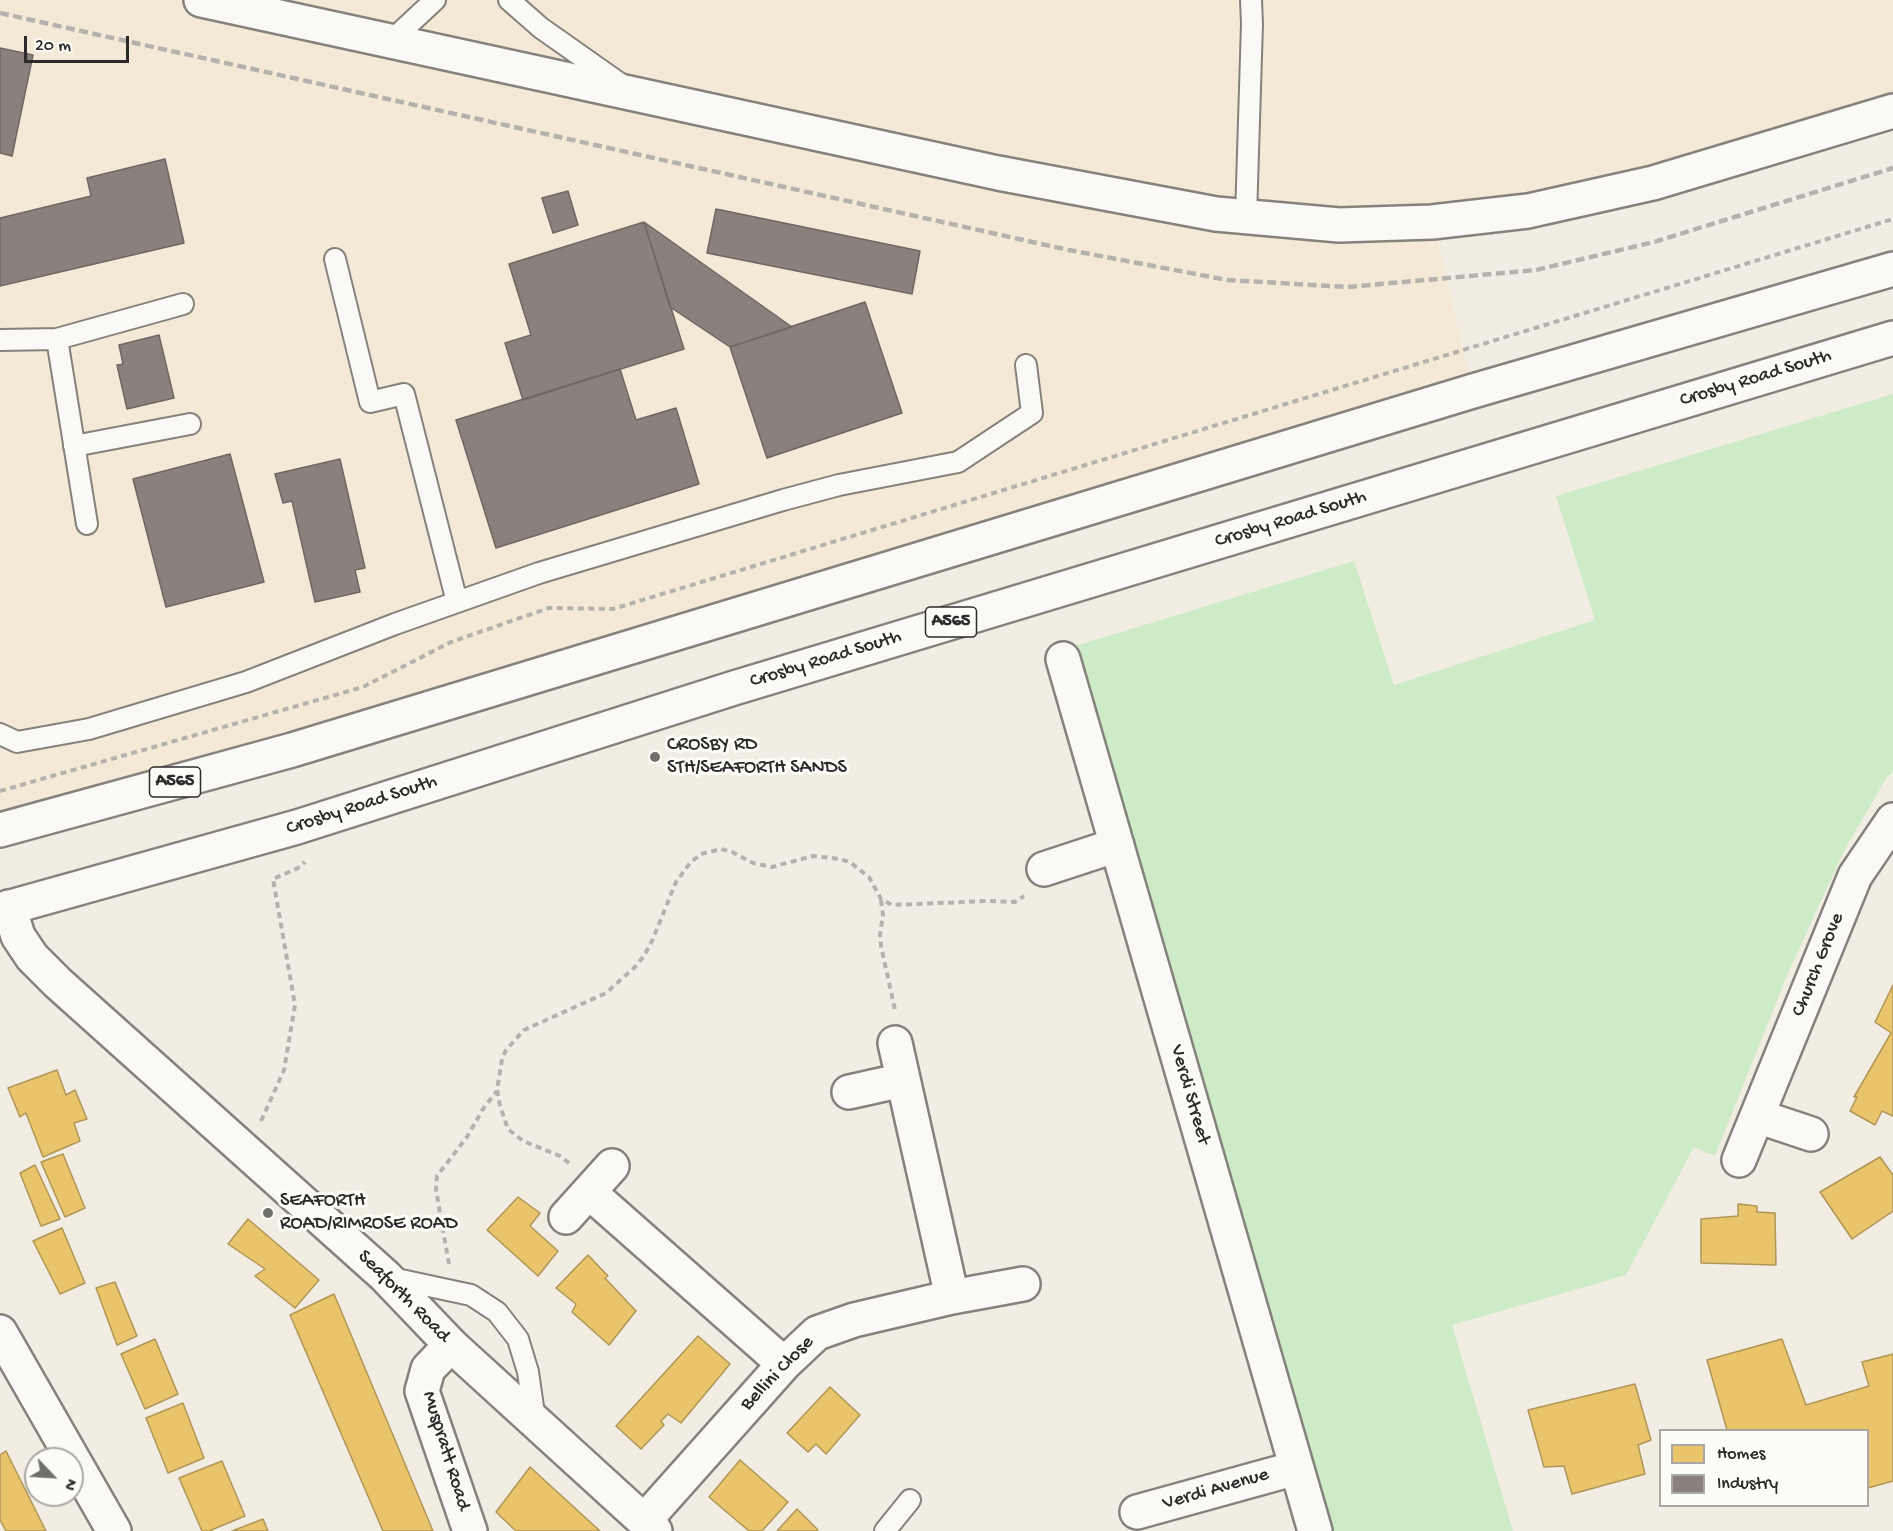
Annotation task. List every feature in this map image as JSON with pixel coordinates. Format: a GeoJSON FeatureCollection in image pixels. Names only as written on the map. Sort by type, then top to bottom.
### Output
{"type":"FeatureCollection","features":[{"type":"Feature","properties":{"kind":"main road"},"geometry":{"type":"LineString","coordinates":[[201,0],[998,173],[1216,214],[1339,225],[1432,222],[1528,211],[1653,183],[1893,111]]}},
{"type":"Feature","properties":{"kind":"main road","name":"A565"},"geometry":{"type":"LineString","coordinates":[[0,830],[292,750],[1473,391],[1893,269]]}},
{"type":"Feature","properties":{"kind":"main road","name":"Crosby Road South"},"geometry":{"type":"LineString","coordinates":[[4,909],[297,827],[734,688],[1893,338]]}},
{"type":"Feature","properties":{"kind":"main road","name":"Verdi Street"},"geometry":{"type":"LineString","coordinates":[[1064,659],[1315,1531]]}},
{"type":"Feature","properties":{"kind":"main road","name":"Church Grove"},"geometry":{"type":"LineString","coordinates":[[1739,1160],[1855,876],[1893,820]]}},
{"type":"Feature","properties":{"kind":"main road"},"geometry":{"type":"LineString","coordinates":[[1044,868],[1117,845]]}},
{"type":"Feature","properties":{"kind":"main road","name":"Seaforth Road"},"geometry":{"type":"LineString","coordinates":[[4,909],[32,957],[385,1276],[451,1345],[650,1526]]}},
{"type":"Feature","properties":{"kind":"main road"},"geometry":{"type":"LineString","coordinates":[[895,1043],[952,1297]]}},
{"type":"Feature","properties":{"kind":"main road"},"geometry":{"type":"LineString","coordinates":[[849,1092],[903,1080]]}},
{"type":"Feature","properties":{"kind":"main road"},"geometry":{"type":"LineString","coordinates":[[1757,1116],[1811,1134]]}},
{"type":"Feature","properties":{"kind":"main road"},"geometry":{"type":"LineString","coordinates":[[566,1216],[612,1166]]}},
{"type":"Feature","properties":{"kind":"main road"},"geometry":{"type":"LineString","coordinates":[[589,1192],[784,1364]]}},
{"type":"Feature","properties":{"kind":"main road","name":"Bellini Close"},"geometry":{"type":"LineString","coordinates":[[650,1526],[784,1364],[807,1340],[826,1328],[952,1297],[1023,1284]]}},
{"type":"Feature","properties":{"kind":"main road"},"geometry":{"type":"LineString","coordinates":[[0,1332],[114,1531]]}},
{"type":"Feature","properties":{"kind":"main road","name":"Muspratt Road"},"geometry":{"type":"LineString","coordinates":[[451,1345],[428,1369],[422,1391],[471,1531]]}},
{"type":"Feature","properties":{"kind":"main road","name":"Verdi Avenue"},"geometry":{"type":"LineString","coordinates":[[1137,1512],[1296,1468]]}},
{"type":"Feature","properties":{"kind":"lane"},"geometry":{"type":"LineString","coordinates":[[392,40],[435,0]]}},
{"type":"Feature","properties":{"kind":"lane"},"geometry":{"type":"LineString","coordinates":[[509,0],[541,28],[632,93]]}},
{"type":"Feature","properties":{"kind":"lane"},"geometry":{"type":"LineString","coordinates":[[1246,217],[1251,0]]}},
{"type":"Feature","properties":{"kind":"lane"},"geometry":{"type":"LineString","coordinates":[[336,259],[370,402],[404,394],[457,602]]}},
{"type":"Feature","properties":{"kind":"lane"},"geometry":{"type":"LineString","coordinates":[[0,340],[57,339],[183,304]]}},
{"type":"Feature","properties":{"kind":"lane"},"geometry":{"type":"LineString","coordinates":[[57,339],[87,524]]}},
{"type":"Feature","properties":{"kind":"lane"},"geometry":{"type":"LineString","coordinates":[[0,734],[17,742],[89,729],[246,682],[395,624],[539,573],[839,485],[958,462],[1032,413],[1026,365]]}},
{"type":"Feature","properties":{"kind":"lane"},"geometry":{"type":"LineString","coordinates":[[75,446],[190,424]]}},
{"type":"Feature","properties":{"kind":"lane"},"geometry":{"type":"LineString","coordinates":[[385,1276],[471,1295],[497,1312],[518,1339],[528,1372],[536,1421]]}},
{"type":"Feature","properties":{"kind":"lane"},"geometry":{"type":"LineString","coordinates":[[885,1531],[910,1500]]}},
{"type":"Feature","properties":{"kind":"path"},"geometry":{"type":"LineString","coordinates":[[0,791],[363,687],[451,642],[549,608],[613,609],[1893,219]]}},
{"type":"Feature","properties":{"kind":"path"},"geometry":{"type":"LineString","coordinates":[[564,1159],[523,1141],[508,1129],[497,1090],[502,1059],[506,1050],[524,1030],[598,997],[621,982],[644,956],[676,882],[700,854],[721,849],[762,866],[772,867],[813,856],[841,859],[851,863],[869,877],[881,899],[883,915],[880,934],[887,971]]}},
{"type":"Feature","properties":{"kind":"path"},"geometry":{"type":"LineString","coordinates":[[247,1152],[284,1070],[295,1005],[273,879],[298,868],[307,859]]}},
{"type":"Feature","properties":{"kind":"path"},"geometry":{"type":"LineString","coordinates":[[881,899],[892,905],[1015,902],[1028,893],[1044,868]]}},
{"type":"Feature","properties":{"kind":"path"},"geometry":{"type":"LineString","coordinates":[[883,915],[892,905]]}},
{"type":"Feature","properties":{"kind":"path"},"geometry":{"type":"LineString","coordinates":[[450,1290],[449,1257],[436,1190],[437,1176],[461,1145],[497,1090]]}},
{"type":"Feature","properties":{"kind":"shaded area"},"geometry":{"type":"Polygon","coordinates":[[[0,0],[1893,0],[1893,111],[1433,222],[1473,391],[0,830],[0,0]]]}},
{"type":"Feature","properties":{"kind":"green space"},"geometry":{"type":"Polygon","coordinates":[[[1893,394],[1893,771],[1887,777],[1844,851],[1788,973],[1715,1156],[1694,1147],[1626,1275],[1452,1325],[1513,1531],[1320,1531],[1072,647],[1354,561],[1394,685],[1595,620],[1556,496],[1893,394]]]}},
{"type":"Feature","properties":{"kind":"building: Homes"},"geometry":{"type":"Polygon","coordinates":[[[1893,985],[1893,1116],[1882,1111],[1875,1125],[1850,1111],[1857,1097],[1854,1097],[1891,1033],[1875,1022],[1893,985]]]}},
{"type":"Feature","properties":{"kind":"building: Homes"},"geometry":{"type":"Polygon","coordinates":[[[57,1070],[66,1095],[75,1090],[87,1119],[74,1123],[80,1141],[43,1157],[26,1113],[20,1117],[8,1088],[57,1070]]]}},
{"type":"Feature","properties":{"kind":"building: Homes"},"geometry":{"type":"Polygon","coordinates":[[[63,1154],[85,1208],[65,1217],[41,1162],[63,1154]]]}},
{"type":"Feature","properties":{"kind":"building: Homes"},"geometry":{"type":"Polygon","coordinates":[[[1880,1157],[1893,1175],[1893,1211],[1852,1239],[1820,1192],[1880,1157]]]}},
{"type":"Feature","properties":{"kind":"building: Homes"},"geometry":{"type":"Polygon","coordinates":[[[35,1165],[60,1219],[41,1226],[20,1173],[35,1165]]]}},
{"type":"Feature","properties":{"kind":"building: Homes"},"geometry":{"type":"Polygon","coordinates":[[[518,1197],[540,1213],[530,1226],[558,1251],[538,1276],[487,1230],[518,1197]]]}},
{"type":"Feature","properties":{"kind":"building: Homes"},"geometry":{"type":"Polygon","coordinates":[[[1738,1204],[1757,1206],[1757,1212],[1775,1213],[1776,1265],[1701,1263],[1701,1219],[1738,1216],[1738,1204]]]}},
{"type":"Feature","properties":{"kind":"building: Homes"},"geometry":{"type":"Polygon","coordinates":[[[248,1219],[319,1280],[295,1308],[255,1276],[265,1269],[228,1244],[248,1219]]]}},
{"type":"Feature","properties":{"kind":"building: Homes"},"geometry":{"type":"Polygon","coordinates":[[[62,1228],[85,1283],[60,1294],[33,1241],[62,1228]]]}},
{"type":"Feature","properties":{"kind":"building: Homes"},"geometry":{"type":"Polygon","coordinates":[[[588,1255],[608,1276],[605,1278],[636,1311],[609,1345],[572,1312],[576,1304],[556,1288],[588,1255]]]}},
{"type":"Feature","properties":{"kind":"building: Homes"},"geometry":{"type":"Polygon","coordinates":[[[115,1282],[137,1336],[117,1345],[96,1288],[115,1282]]]}},
{"type":"Feature","properties":{"kind":"building: Homes"},"geometry":{"type":"Polygon","coordinates":[[[334,1294],[433,1531],[383,1531],[290,1315],[334,1294]]]}},
{"type":"Feature","properties":{"kind":"building: Homes"},"geometry":{"type":"Polygon","coordinates":[[[698,1336],[730,1364],[681,1423],[668,1414],[661,1421],[664,1425],[641,1449],[616,1426],[698,1336]]]}},
{"type":"Feature","properties":{"kind":"building: Homes"},"geometry":{"type":"Polygon","coordinates":[[[155,1339],[178,1394],[145,1409],[121,1354],[155,1339]]]}},
{"type":"Feature","properties":{"kind":"building: Homes"},"geometry":{"type":"Polygon","coordinates":[[[1782,1339],[1806,1405],[1869,1386],[1862,1362],[1893,1354],[1893,1481],[1869,1488],[1869,1429],[1727,1429],[1707,1360],[1782,1339]]]}},
{"type":"Feature","properties":{"kind":"building: Homes"},"geometry":{"type":"Polygon","coordinates":[[[1635,1384],[1651,1440],[1638,1445],[1645,1474],[1572,1494],[1564,1466],[1544,1467],[1528,1410],[1635,1384]]]}},
{"type":"Feature","properties":{"kind":"building: Homes"},"geometry":{"type":"Polygon","coordinates":[[[830,1387],[860,1415],[826,1454],[816,1444],[808,1452],[787,1433],[830,1387]]]}},
{"type":"Feature","properties":{"kind":"building: Homes"},"geometry":{"type":"Polygon","coordinates":[[[183,1403],[204,1458],[168,1473],[146,1418],[183,1403]]]}},
{"type":"Feature","properties":{"kind":"building: Homes"},"geometry":{"type":"Polygon","coordinates":[[[6,1451],[24,1487],[24,1507],[34,1507],[46,1531],[6,1531],[0,1520],[0,1455],[6,1451]]]}},
{"type":"Feature","properties":{"kind":"building: Homes"},"geometry":{"type":"Polygon","coordinates":[[[740,1460],[788,1502],[762,1531],[749,1531],[709,1497],[740,1460]]]}},
{"type":"Feature","properties":{"kind":"building: Homes"},"geometry":{"type":"Polygon","coordinates":[[[222,1461],[245,1516],[209,1531],[202,1531],[179,1478],[222,1461]]]}},
{"type":"Feature","properties":{"kind":"building: Homes"},"geometry":{"type":"Polygon","coordinates":[[[530,1467],[600,1531],[516,1531],[496,1512],[530,1467]]]}},
{"type":"Feature","properties":{"kind":"building: Homes"},"geometry":{"type":"Polygon","coordinates":[[[797,1509],[818,1530],[777,1531],[797,1509]]]}},
{"type":"Feature","properties":{"kind":"building: Homes"},"geometry":{"type":"Polygon","coordinates":[[[263,1519],[268,1531],[232,1531],[263,1519]]]}},
{"type":"Feature","properties":{"kind":"building: Industry"},"geometry":{"type":"Polygon","coordinates":[[[0,48],[33,55],[12,156],[0,153],[0,48]]]}},
{"type":"Feature","properties":{"kind":"building: Industry"},"geometry":{"type":"Polygon","coordinates":[[[165,159],[184,243],[0,286],[0,218],[91,196],[87,178],[165,159]]]}},
{"type":"Feature","properties":{"kind":"building: Industry"},"geometry":{"type":"Polygon","coordinates":[[[568,191],[578,225],[553,233],[542,198],[568,191]]]}},
{"type":"Feature","properties":{"kind":"building: Industry"},"geometry":{"type":"Polygon","coordinates":[[[716,209],[920,251],[912,294],[707,253],[716,209]]]}},
{"type":"Feature","properties":{"kind":"building: Industry"},"geometry":{"type":"Polygon","coordinates":[[[644,222],[684,349],[523,400],[505,343],[531,335],[509,264],[644,222]]]}},
{"type":"Feature","properties":{"kind":"building: Industry"},"geometry":{"type":"Polygon","coordinates":[[[644,222],[792,327],[730,347],[670,307],[644,222]]]}},
{"type":"Feature","properties":{"kind":"building: Industry"},"geometry":{"type":"Polygon","coordinates":[[[865,302],[902,413],[767,458],[730,347],[865,302]]]}},
{"type":"Feature","properties":{"kind":"building: Industry"},"geometry":{"type":"Polygon","coordinates":[[[159,335],[174,398],[127,409],[117,365],[123,364],[119,345],[159,335]]]}},
{"type":"Feature","properties":{"kind":"building: Industry"},"geometry":{"type":"Polygon","coordinates":[[[620,369],[636,420],[676,408],[699,484],[496,548],[456,420],[620,369]]]}},
{"type":"Feature","properties":{"kind":"building: Industry"},"geometry":{"type":"Polygon","coordinates":[[[230,454],[264,582],[166,607],[133,479],[230,454]]]}},
{"type":"Feature","properties":{"kind":"building: Industry"},"geometry":{"type":"Polygon","coordinates":[[[340,459],[365,568],[355,570],[360,592],[315,602],[292,501],[283,503],[275,474],[340,459]]]}},
{"type":"Feature","properties":{"kind":"railway"},"geometry":{"type":"LineString","coordinates":[[0,13],[1064,249],[1227,280],[1348,287],[1536,270],[1654,242],[1893,168]]}},
{"type":"Feature","properties":{"kind":"place","name":"CROSBY RD STH/SEAFORTH SANDS"},"geometry":{"type":"Point","coordinates":[655,757]}},
{"type":"Feature","properties":{"kind":"place","name":"SEAFORTH ROAD/RIMROSE ROAD"},"geometry":{"type":"Point","coordinates":[268,1213]}}]}
